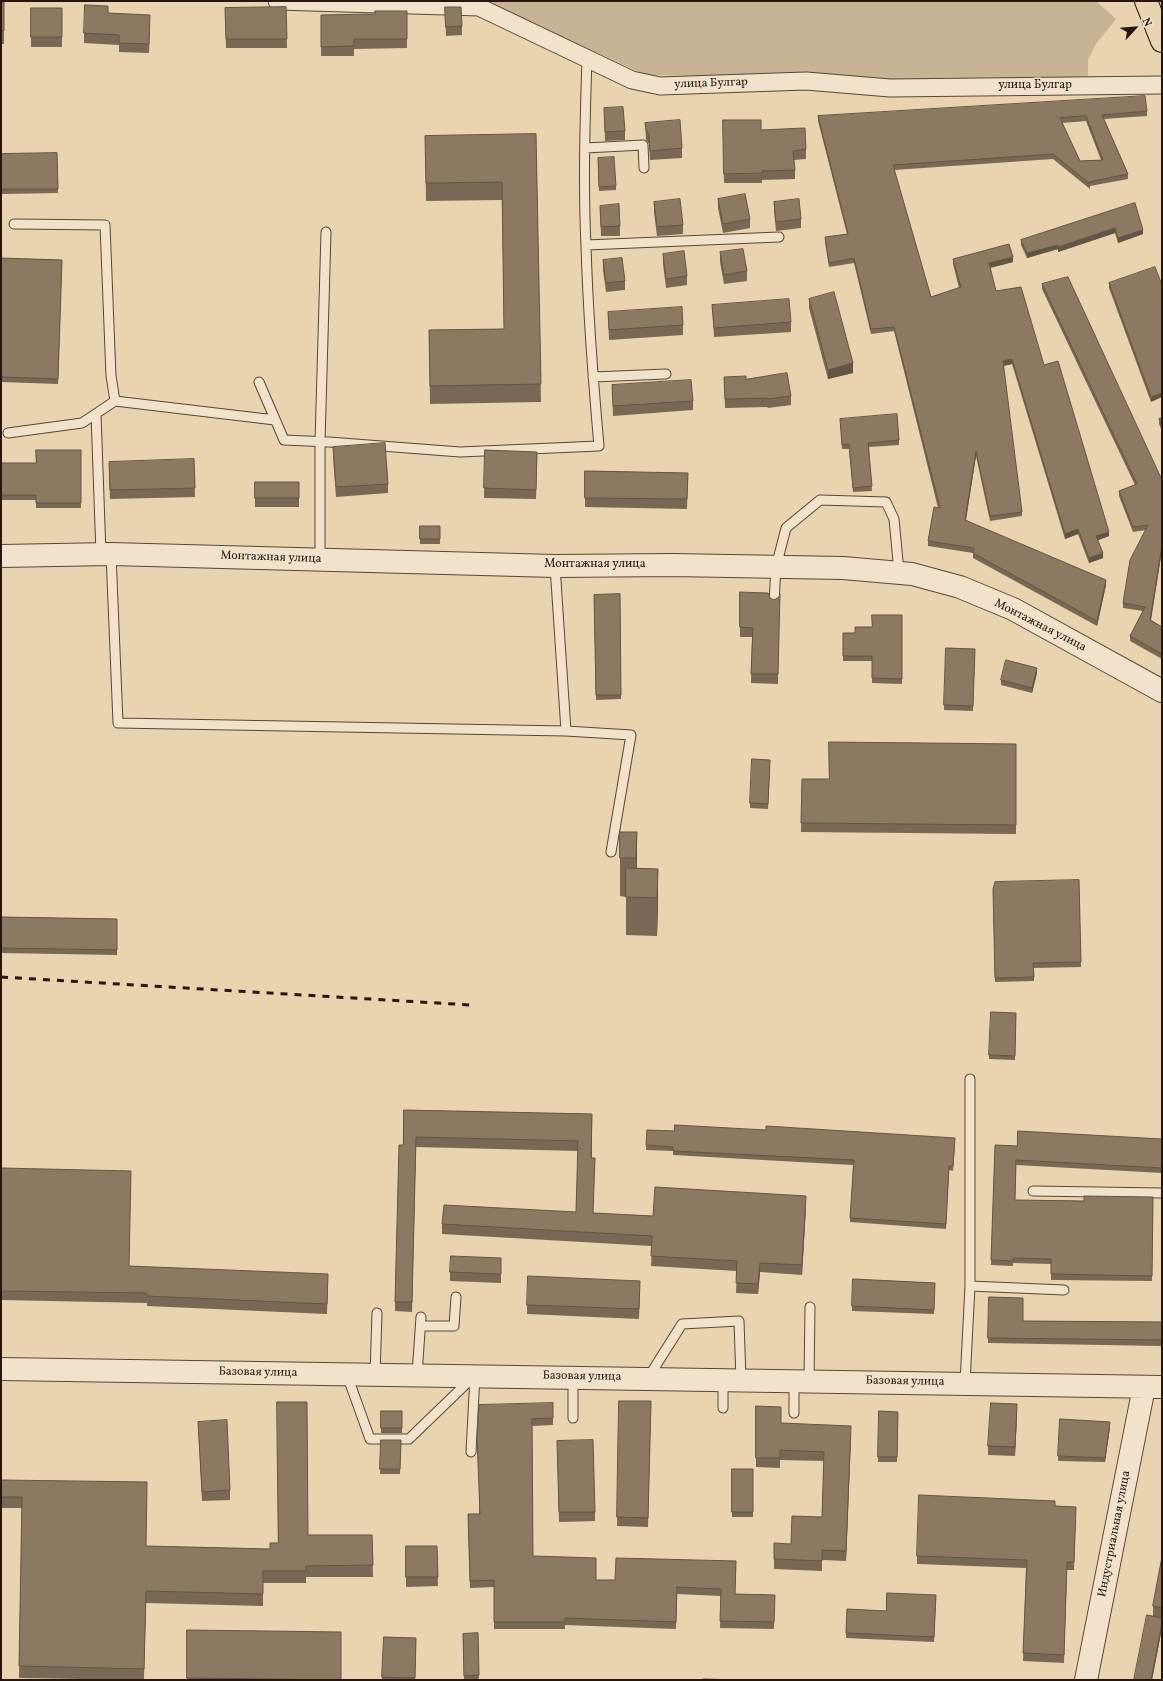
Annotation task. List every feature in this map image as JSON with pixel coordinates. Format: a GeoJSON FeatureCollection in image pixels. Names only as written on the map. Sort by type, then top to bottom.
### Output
{"type":"FeatureCollection","features":[{"type":"Feature","properties":{"kind":"main road"},"geometry":{"type":"LineString","coordinates":[[1146,1],[1162,41]]}},
{"type":"Feature","properties":{"kind":"street","name":"улица Булгар"},"geometry":{"type":"LineString","coordinates":[[277,1],[479,7],[632,80],[660,86],[806,81],[890,88],[1162,85]]}},
{"type":"Feature","properties":{"kind":"street","name":"Монтажная улица"},"geometry":{"type":"LineString","coordinates":[[3,552],[556,566],[672,565],[843,568],[912,574],[960,587],[1013,609],[1162,691]]}},
{"type":"Feature","properties":{"kind":"street","name":"Базовая улица"},"geometry":{"type":"LineString","coordinates":[[1,1369],[1153,1387]]}},
{"type":"Feature","properties":{"kind":"street","name":"Индустриальная улица"},"geometry":{"type":"LineString","coordinates":[[1086,1680],[1153,1387]]}},
{"type":"Feature","properties":{"kind":"lane"},"geometry":{"type":"LineString","coordinates":[[259,382],[284,440],[460,452],[599,446],[593,377],[586,245],[585,148],[587,58]]}},
{"type":"Feature","properties":{"kind":"lane"},"geometry":{"type":"LineString","coordinates":[[585,148],[643,145],[644,168]]}},
{"type":"Feature","properties":{"kind":"lane"},"geometry":{"type":"LineString","coordinates":[[14,224],[105,225],[112,376],[115,402]]}},
{"type":"Feature","properties":{"kind":"lane"},"geometry":{"type":"LineString","coordinates":[[320,560],[320,442],[326,232]]}},
{"type":"Feature","properties":{"kind":"lane"},"geometry":{"type":"LineString","coordinates":[[586,245],[779,238]]}},
{"type":"Feature","properties":{"kind":"lane"},"geometry":{"type":"LineString","coordinates":[[593,377],[666,374]]}},
{"type":"Feature","properties":{"kind":"lane"},"geometry":{"type":"LineString","coordinates":[[8,433],[82,423],[115,402],[275,420]]}},
{"type":"Feature","properties":{"kind":"lane"},"geometry":{"type":"LineString","coordinates":[[96,414],[118,723],[566,731],[631,735],[611,852]]}},
{"type":"Feature","properties":{"kind":"lane"},"geometry":{"type":"LineString","coordinates":[[774,603],[776,567],[786,528],[820,500],[886,502],[894,519],[899,573]]}},
{"type":"Feature","properties":{"kind":"lane"},"geometry":{"type":"LineString","coordinates":[[556,566],[566,731]]}},
{"type":"Feature","properties":{"kind":"lane"},"geometry":{"type":"LineString","coordinates":[[965,1383],[970,1286],[970,1079]]}},
{"type":"Feature","properties":{"kind":"lane"},"geometry":{"type":"LineString","coordinates":[[1033,1191],[1162,1193]]}},
{"type":"Feature","properties":{"kind":"lane"},"geometry":{"type":"LineString","coordinates":[[970,1286],[1064,1290]]}},
{"type":"Feature","properties":{"kind":"lane"},"geometry":{"type":"LineString","coordinates":[[417,1375],[421,1321],[454,1326],[456,1297]]}},
{"type":"Feature","properties":{"kind":"lane"},"geometry":{"type":"LineString","coordinates":[[794,1413],[801,1381],[810,1307]]}},
{"type":"Feature","properties":{"kind":"lane"},"geometry":{"type":"LineString","coordinates":[[375,1375],[377,1313]]}},
{"type":"Feature","properties":{"kind":"lane"},"geometry":{"type":"LineString","coordinates":[[648,1379],[682,1324],[739,1321],[732,1380],[723,1408]]}},
{"type":"Feature","properties":{"kind":"lane"},"geometry":{"type":"LineString","coordinates":[[347,1375],[370,1439],[409,1439],[475,1376]]}},
{"type":"Feature","properties":{"kind":"lane"},"geometry":{"type":"LineString","coordinates":[[471,1452],[475,1376]]}},
{"type":"Feature","properties":{"kind":"lane"},"geometry":{"type":"LineString","coordinates":[[573,1418],[574,1377]]}},
{"type":"Feature","properties":{"kind":"shaded area"},"geometry":{"type":"Polygon","coordinates":[[[447,1],[1096,1],[1116,19],[1096,44],[1088,60],[1088,79],[909,84],[797,78],[646,75],[486,2],[447,1]]]}},
{"type":"Feature","properties":{"kind":"building"},"geometry":{"type":"Polygon","coordinates":[[[1,1],[4,1],[4,31],[1,31],[1,1]]]}},
{"type":"Feature","properties":{"kind":"building"},"geometry":{"type":"Polygon","coordinates":[[[85,5],[108,6],[108,13],[150,15],[149,44],[119,43],[119,35],[84,33],[85,5]]]}},
{"type":"Feature","properties":{"kind":"building"},"geometry":{"type":"Polygon","coordinates":[[[286,7],[287,39],[226,39],[225,8],[286,7]]]}},
{"type":"Feature","properties":{"kind":"building"},"geometry":{"type":"Polygon","coordinates":[[[445,7],[461,7],[462,26],[446,27],[445,7]]]}},
{"type":"Feature","properties":{"kind":"building"},"geometry":{"type":"Polygon","coordinates":[[[31,8],[62,8],[62,37],[31,37],[31,8]]]}},
{"type":"Feature","properties":{"kind":"building"},"geometry":{"type":"Polygon","coordinates":[[[375,11],[407,11],[407,39],[354,39],[354,46],[321,47],[321,15],[375,14],[375,11]]]}},
{"type":"Feature","properties":{"kind":"building"},"geometry":{"type":"Polygon","coordinates":[[[1145,96],[1147,111],[1102,115],[1128,174],[1089,182],[1090,184],[1053,154],[893,165],[931,297],[961,287],[953,259],[1009,244],[1013,257],[989,263],[996,291],[1021,287],[1044,365],[1058,361],[1109,532],[1096,536],[1103,553],[1089,558],[1078,529],[1065,534],[1012,359],[1003,361],[1022,512],[990,516],[976,451],[965,520],[1106,580],[1097,621],[973,553],[974,548],[928,541],[934,507],[940,508],[894,327],[871,329],[854,258],[829,263],[825,237],[848,234],[818,116],[1145,96]],[[1086,116],[1060,118],[1080,161],[1103,160],[1086,116]]]}},
{"type":"Feature","properties":{"kind":"building"},"geometry":{"type":"Polygon","coordinates":[[[623,107],[625,131],[605,132],[604,108],[623,107]]]}},
{"type":"Feature","properties":{"kind":"building"},"geometry":{"type":"Polygon","coordinates":[[[680,120],[682,148],[650,151],[649,135],[646,130],[645,123],[680,120]]]}},
{"type":"Feature","properties":{"kind":"building"},"geometry":{"type":"Polygon","coordinates":[[[723,120],[761,120],[761,130],[805,128],[806,149],[793,151],[795,170],[724,174],[723,120]]]}},
{"type":"Feature","properties":{"kind":"building"},"geometry":{"type":"Polygon","coordinates":[[[536,134],[541,384],[430,386],[429,330],[504,329],[502,182],[426,183],[425,136],[536,134]]]}},
{"type":"Feature","properties":{"kind":"building"},"geometry":{"type":"Polygon","coordinates":[[[57,153],[58,189],[1,189],[1,154],[57,153]]]}},
{"type":"Feature","properties":{"kind":"building"},"geometry":{"type":"Polygon","coordinates":[[[614,157],[616,186],[599,187],[598,158],[614,157]]]}},
{"type":"Feature","properties":{"kind":"building"},"geometry":{"type":"Polygon","coordinates":[[[745,194],[750,219],[723,224],[718,199],[745,194]]]}},
{"type":"Feature","properties":{"kind":"building"},"geometry":{"type":"Polygon","coordinates":[[[680,199],[683,225],[657,227],[654,202],[680,199]]]}},
{"type":"Feature","properties":{"kind":"building"},"geometry":{"type":"Polygon","coordinates":[[[799,199],[801,219],[776,222],[774,202],[799,199]]]}},
{"type":"Feature","properties":{"kind":"building"},"geometry":{"type":"Polygon","coordinates":[[[1135,203],[1143,230],[1118,238],[1115,228],[1058,247],[1058,245],[1027,253],[1021,240],[1135,203]]]}},
{"type":"Feature","properties":{"kind":"building"},"geometry":{"type":"Polygon","coordinates":[[[619,204],[620,226],[601,227],[600,206],[619,204]]]}},
{"type":"Feature","properties":{"kind":"building"},"geometry":{"type":"Polygon","coordinates":[[[743,249],[747,271],[724,275],[720,252],[743,249]]]}},
{"type":"Feature","properties":{"kind":"building"},"geometry":{"type":"Polygon","coordinates":[[[684,251],[687,276],[666,279],[663,254],[684,251]]]}},
{"type":"Feature","properties":{"kind":"building"},"geometry":{"type":"Polygon","coordinates":[[[1,258],[62,260],[58,379],[1,377],[1,258]]]}},
{"type":"Feature","properties":{"kind":"building"},"geometry":{"type":"Polygon","coordinates":[[[622,258],[625,281],[606,283],[603,260],[622,258]]]}},
{"type":"Feature","properties":{"kind":"building"},"geometry":{"type":"Polygon","coordinates":[[[1155,267],[1162,285],[1162,393],[1151,397],[1109,283],[1155,267]]]}},
{"type":"Feature","properties":{"kind":"building"},"geometry":{"type":"Polygon","coordinates":[[[1068,277],[1162,480],[1162,545],[1150,620],[1162,627],[1162,654],[1130,636],[1145,607],[1123,603],[1130,560],[1148,525],[1133,527],[1119,491],[1137,484],[1042,284],[1068,277]]]}},
{"type":"Feature","properties":{"kind":"building"},"geometry":{"type":"Polygon","coordinates":[[[834,292],[853,363],[828,370],[809,299],[834,292]]]}},
{"type":"Feature","properties":{"kind":"building"},"geometry":{"type":"Polygon","coordinates":[[[789,299],[791,322],[714,328],[712,305],[789,299]]]}},
{"type":"Feature","properties":{"kind":"building"},"geometry":{"type":"Polygon","coordinates":[[[682,307],[683,325],[609,330],[608,312],[682,307]]]}},
{"type":"Feature","properties":{"kind":"building"},"geometry":{"type":"Polygon","coordinates":[[[787,373],[791,396],[768,399],[725,399],[724,377],[746,376],[746,379],[787,373]]]}},
{"type":"Feature","properties":{"kind":"building"},"geometry":{"type":"Polygon","coordinates":[[[691,380],[693,401],[613,406],[612,385],[691,380]]]}},
{"type":"Feature","properties":{"kind":"building"},"geometry":{"type":"Polygon","coordinates":[[[897,414],[899,440],[868,443],[872,486],[853,488],[849,444],[842,445],[840,419],[897,414]]]}},
{"type":"Feature","properties":{"kind":"building"},"geometry":{"type":"Polygon","coordinates":[[[1162,418],[1162,426],[1159,419],[1162,418]]]}},
{"type":"Feature","properties":{"kind":"building"},"geometry":{"type":"Polygon","coordinates":[[[385,443],[388,484],[336,487],[333,447],[385,443]]]}},
{"type":"Feature","properties":{"kind":"building"},"geometry":{"type":"Polygon","coordinates":[[[36,450],[81,450],[81,503],[36,503],[36,495],[1,495],[1,463],[36,463],[36,450]]]}},
{"type":"Feature","properties":{"kind":"building"},"geometry":{"type":"Polygon","coordinates":[[[485,450],[537,452],[536,490],[484,488],[485,450]]]}},
{"type":"Feature","properties":{"kind":"building"},"geometry":{"type":"Polygon","coordinates":[[[194,459],[195,488],[110,490],[109,462],[194,459]]]}},
{"type":"Feature","properties":{"kind":"building"},"geometry":{"type":"Polygon","coordinates":[[[585,471],[688,473],[687,499],[585,498],[585,471]]]}},
{"type":"Feature","properties":{"kind":"building"},"geometry":{"type":"Polygon","coordinates":[[[255,482],[299,482],[299,498],[255,498],[255,482]]]}},
{"type":"Feature","properties":{"kind":"building"},"geometry":{"type":"Polygon","coordinates":[[[420,526],[440,526],[440,539],[420,539],[420,526]]]}},
{"type":"Feature","properties":{"kind":"building"},"geometry":{"type":"Polygon","coordinates":[[[740,592],[768,593],[770,598],[774,600],[779,597],[780,594],[778,674],[751,674],[753,628],[740,627],[740,592]]]}},
{"type":"Feature","properties":{"kind":"building"},"geometry":{"type":"Polygon","coordinates":[[[620,594],[621,695],[596,695],[594,595],[620,594]]]}},
{"type":"Feature","properties":{"kind":"building"},"geometry":{"type":"Polygon","coordinates":[[[872,615],[902,615],[902,679],[872,678],[872,656],[843,656],[843,633],[855,633],[855,627],[872,627],[872,615]]]}},
{"type":"Feature","properties":{"kind":"building"},"geometry":{"type":"Polygon","coordinates":[[[946,648],[975,649],[973,706],[944,705],[946,648]]]}},
{"type":"Feature","properties":{"kind":"building"},"geometry":{"type":"Polygon","coordinates":[[[1006,660],[1037,668],[1032,688],[1001,680],[1006,660]]]}},
{"type":"Feature","properties":{"kind":"building"},"geometry":{"type":"Polygon","coordinates":[[[829,742],[1016,744],[1016,825],[801,823],[802,779],[829,779],[829,742]]]}},
{"type":"Feature","properties":{"kind":"building"},"geometry":{"type":"Polygon","coordinates":[[[752,759],[770,760],[768,804],[750,803],[752,759]]]}},
{"type":"Feature","properties":{"kind":"building"},"geometry":{"type":"Polygon","coordinates":[[[620,832],[637,832],[636,858],[620,858],[620,832]]]}},
{"type":"Feature","properties":{"kind":"building"},"geometry":{"type":"Polygon","coordinates":[[[626,868],[658,869],[657,898],[626,897],[626,868]]]}},
{"type":"Feature","properties":{"kind":"building"},"geometry":{"type":"Polygon","coordinates":[[[1079,880],[1081,962],[1033,963],[1034,977],[995,978],[993,889],[995,882],[1079,880]]]}},
{"type":"Feature","properties":{"kind":"building"},"geometry":{"type":"Polygon","coordinates":[[[1,917],[117,919],[117,950],[1,948],[1,917]]]}},
{"type":"Feature","properties":{"kind":"building"},"geometry":{"type":"Polygon","coordinates":[[[991,1012],[1016,1013],[1015,1056],[989,1055],[991,1012]]]}},
{"type":"Feature","properties":{"kind":"building"},"geometry":{"type":"Polygon","coordinates":[[[404,1110],[592,1114],[591,1158],[595,1158],[593,1213],[653,1216],[655,1187],[806,1196],[802,1265],[760,1263],[758,1284],[736,1283],[737,1261],[651,1256],[652,1236],[442,1224],[444,1205],[576,1212],[578,1141],[416,1137],[412,1302],[395,1302],[399,1145],[403,1145],[404,1110]]]}},
{"type":"Feature","properties":{"kind":"building"},"geometry":{"type":"Polygon","coordinates":[[[675,1125],[766,1130],[766,1126],[955,1138],[953,1166],[949,1166],[946,1224],[850,1218],[854,1160],[673,1151],[673,1147],[646,1145],[647,1130],[674,1131],[675,1125]]]}},
{"type":"Feature","properties":{"kind":"building"},"geometry":{"type":"Polygon","coordinates":[[[1018,1131],[1162,1139],[1162,1168],[1016,1160],[1015,1200],[1084,1201],[1084,1196],[1153,1197],[1152,1276],[1051,1274],[1051,1259],[1013,1258],[1013,1261],[991,1260],[995,1145],[1017,1146],[1018,1131]]]}},
{"type":"Feature","properties":{"kind":"building"},"geometry":{"type":"Polygon","coordinates":[[[1,1168],[131,1171],[129,1266],[328,1274],[327,1304],[147,1296],[147,1293],[1,1291],[1,1168]]]}},
{"type":"Feature","properties":{"kind":"building"},"geometry":{"type":"Polygon","coordinates":[[[451,1256],[501,1258],[501,1274],[450,1272],[451,1256]]]}},
{"type":"Feature","properties":{"kind":"building"},"geometry":{"type":"Polygon","coordinates":[[[528,1276],[640,1281],[639,1309],[527,1305],[528,1276]]]}},
{"type":"Feature","properties":{"kind":"building"},"geometry":{"type":"Polygon","coordinates":[[[853,1279],[935,1283],[934,1310],[852,1306],[853,1279]]]}},
{"type":"Feature","properties":{"kind":"building"},"geometry":{"type":"Polygon","coordinates":[[[989,1297],[1023,1298],[1023,1321],[1162,1322],[1162,1340],[988,1338],[989,1297]]]}},
{"type":"Feature","properties":{"kind":"building"},"geometry":{"type":"Polygon","coordinates":[[[619,1401],[651,1401],[648,1518],[617,1517],[619,1401]]]}},
{"type":"Feature","properties":{"kind":"building"},"geometry":{"type":"Polygon","coordinates":[[[277,1402],[307,1402],[308,1535],[372,1535],[373,1565],[306,1566],[306,1571],[263,1571],[263,1594],[146,1591],[144,1669],[19,1666],[22,1497],[1,1497],[1,1480],[147,1482],[146,1546],[270,1549],[270,1543],[278,1543],[277,1402]]]}},
{"type":"Feature","properties":{"kind":"building"},"geometry":{"type":"Polygon","coordinates":[[[553,1403],[553,1418],[532,1419],[533,1556],[596,1558],[596,1580],[615,1580],[616,1558],[736,1561],[735,1594],[775,1595],[774,1622],[720,1621],[721,1589],[677,1587],[676,1622],[565,1618],[565,1622],[494,1622],[494,1580],[470,1581],[468,1514],[480,1514],[477,1437],[479,1405],[553,1403]]]}},
{"type":"Feature","properties":{"kind":"building"},"geometry":{"type":"Polygon","coordinates":[[[991,1403],[1017,1404],[1015,1447],[988,1446],[991,1403]]]}},
{"type":"Feature","properties":{"kind":"building"},"geometry":{"type":"Polygon","coordinates":[[[756,1406],[781,1407],[781,1423],[851,1426],[846,1551],[822,1550],[822,1561],[774,1559],[774,1543],[791,1544],[792,1516],[822,1517],[824,1452],[780,1450],[780,1458],[756,1458],[756,1406]]]}},
{"type":"Feature","properties":{"kind":"building"},"geometry":{"type":"Polygon","coordinates":[[[381,1411],[402,1411],[402,1428],[381,1428],[381,1411]]]}},
{"type":"Feature","properties":{"kind":"building"},"geometry":{"type":"Polygon","coordinates":[[[879,1411],[898,1412],[897,1457],[878,1457],[879,1411]]]}},
{"type":"Feature","properties":{"kind":"building"},"geometry":{"type":"Polygon","coordinates":[[[1060,1419],[1110,1422],[1105,1458],[1058,1456],[1060,1419]]]}},
{"type":"Feature","properties":{"kind":"building"},"geometry":{"type":"Polygon","coordinates":[[[227,1420],[230,1490],[202,1492],[198,1422],[227,1420]]]}},
{"type":"Feature","properties":{"kind":"building"},"geometry":{"type":"Polygon","coordinates":[[[381,1440],[401,1440],[400,1469],[380,1469],[381,1440]]]}},
{"type":"Feature","properties":{"kind":"building"},"geometry":{"type":"Polygon","coordinates":[[[593,1440],[595,1512],[559,1512],[557,1441],[593,1440]]]}},
{"type":"Feature","properties":{"kind":"building"},"geometry":{"type":"Polygon","coordinates":[[[732,1469],[753,1469],[753,1512],[732,1512],[732,1469]]]}},
{"type":"Feature","properties":{"kind":"building"},"geometry":{"type":"Polygon","coordinates":[[[919,1495],[1055,1501],[1055,1506],[1076,1507],[1074,1562],[1067,1562],[1064,1655],[1023,1653],[1027,1560],[917,1556],[919,1495]]]}},
{"type":"Feature","properties":{"kind":"building"},"geometry":{"type":"Polygon","coordinates":[[[406,1546],[437,1546],[438,1577],[406,1577],[406,1546]]]}},
{"type":"Feature","properties":{"kind":"building"},"geometry":{"type":"Polygon","coordinates":[[[1162,1557],[1162,1608],[1153,1606],[1162,1557]]]}},
{"type":"Feature","properties":{"kind":"building"},"geometry":{"type":"Polygon","coordinates":[[[887,1593],[936,1595],[934,1637],[846,1633],[847,1609],[886,1611],[887,1593]]]}},
{"type":"Feature","properties":{"kind":"building"},"geometry":{"type":"Polygon","coordinates":[[[1147,1615],[1162,1618],[1151,1680],[1134,1680],[1147,1615]]]}},
{"type":"Feature","properties":{"kind":"building"},"geometry":{"type":"Polygon","coordinates":[[[187,1630],[341,1632],[341,1680],[187,1678],[187,1630]]]}},
{"type":"Feature","properties":{"kind":"building"},"geometry":{"type":"Polygon","coordinates":[[[478,1633],[479,1675],[464,1676],[463,1634],[478,1633]]]}},
{"type":"Feature","properties":{"kind":"building"},"geometry":{"type":"Polygon","coordinates":[[[384,1637],[416,1638],[415,1678],[382,1677],[384,1637]]]}},
{"type":"Feature","properties":{"kind":"building"},"geometry":{"type":"Polygon","coordinates":[[[703,1679],[741,1680],[703,1680],[703,1679]]]}},
{"type":"Feature","properties":{"kind":"railway"},"geometry":{"type":"LineString","coordinates":[[1,977],[471,1005]]}}]}
